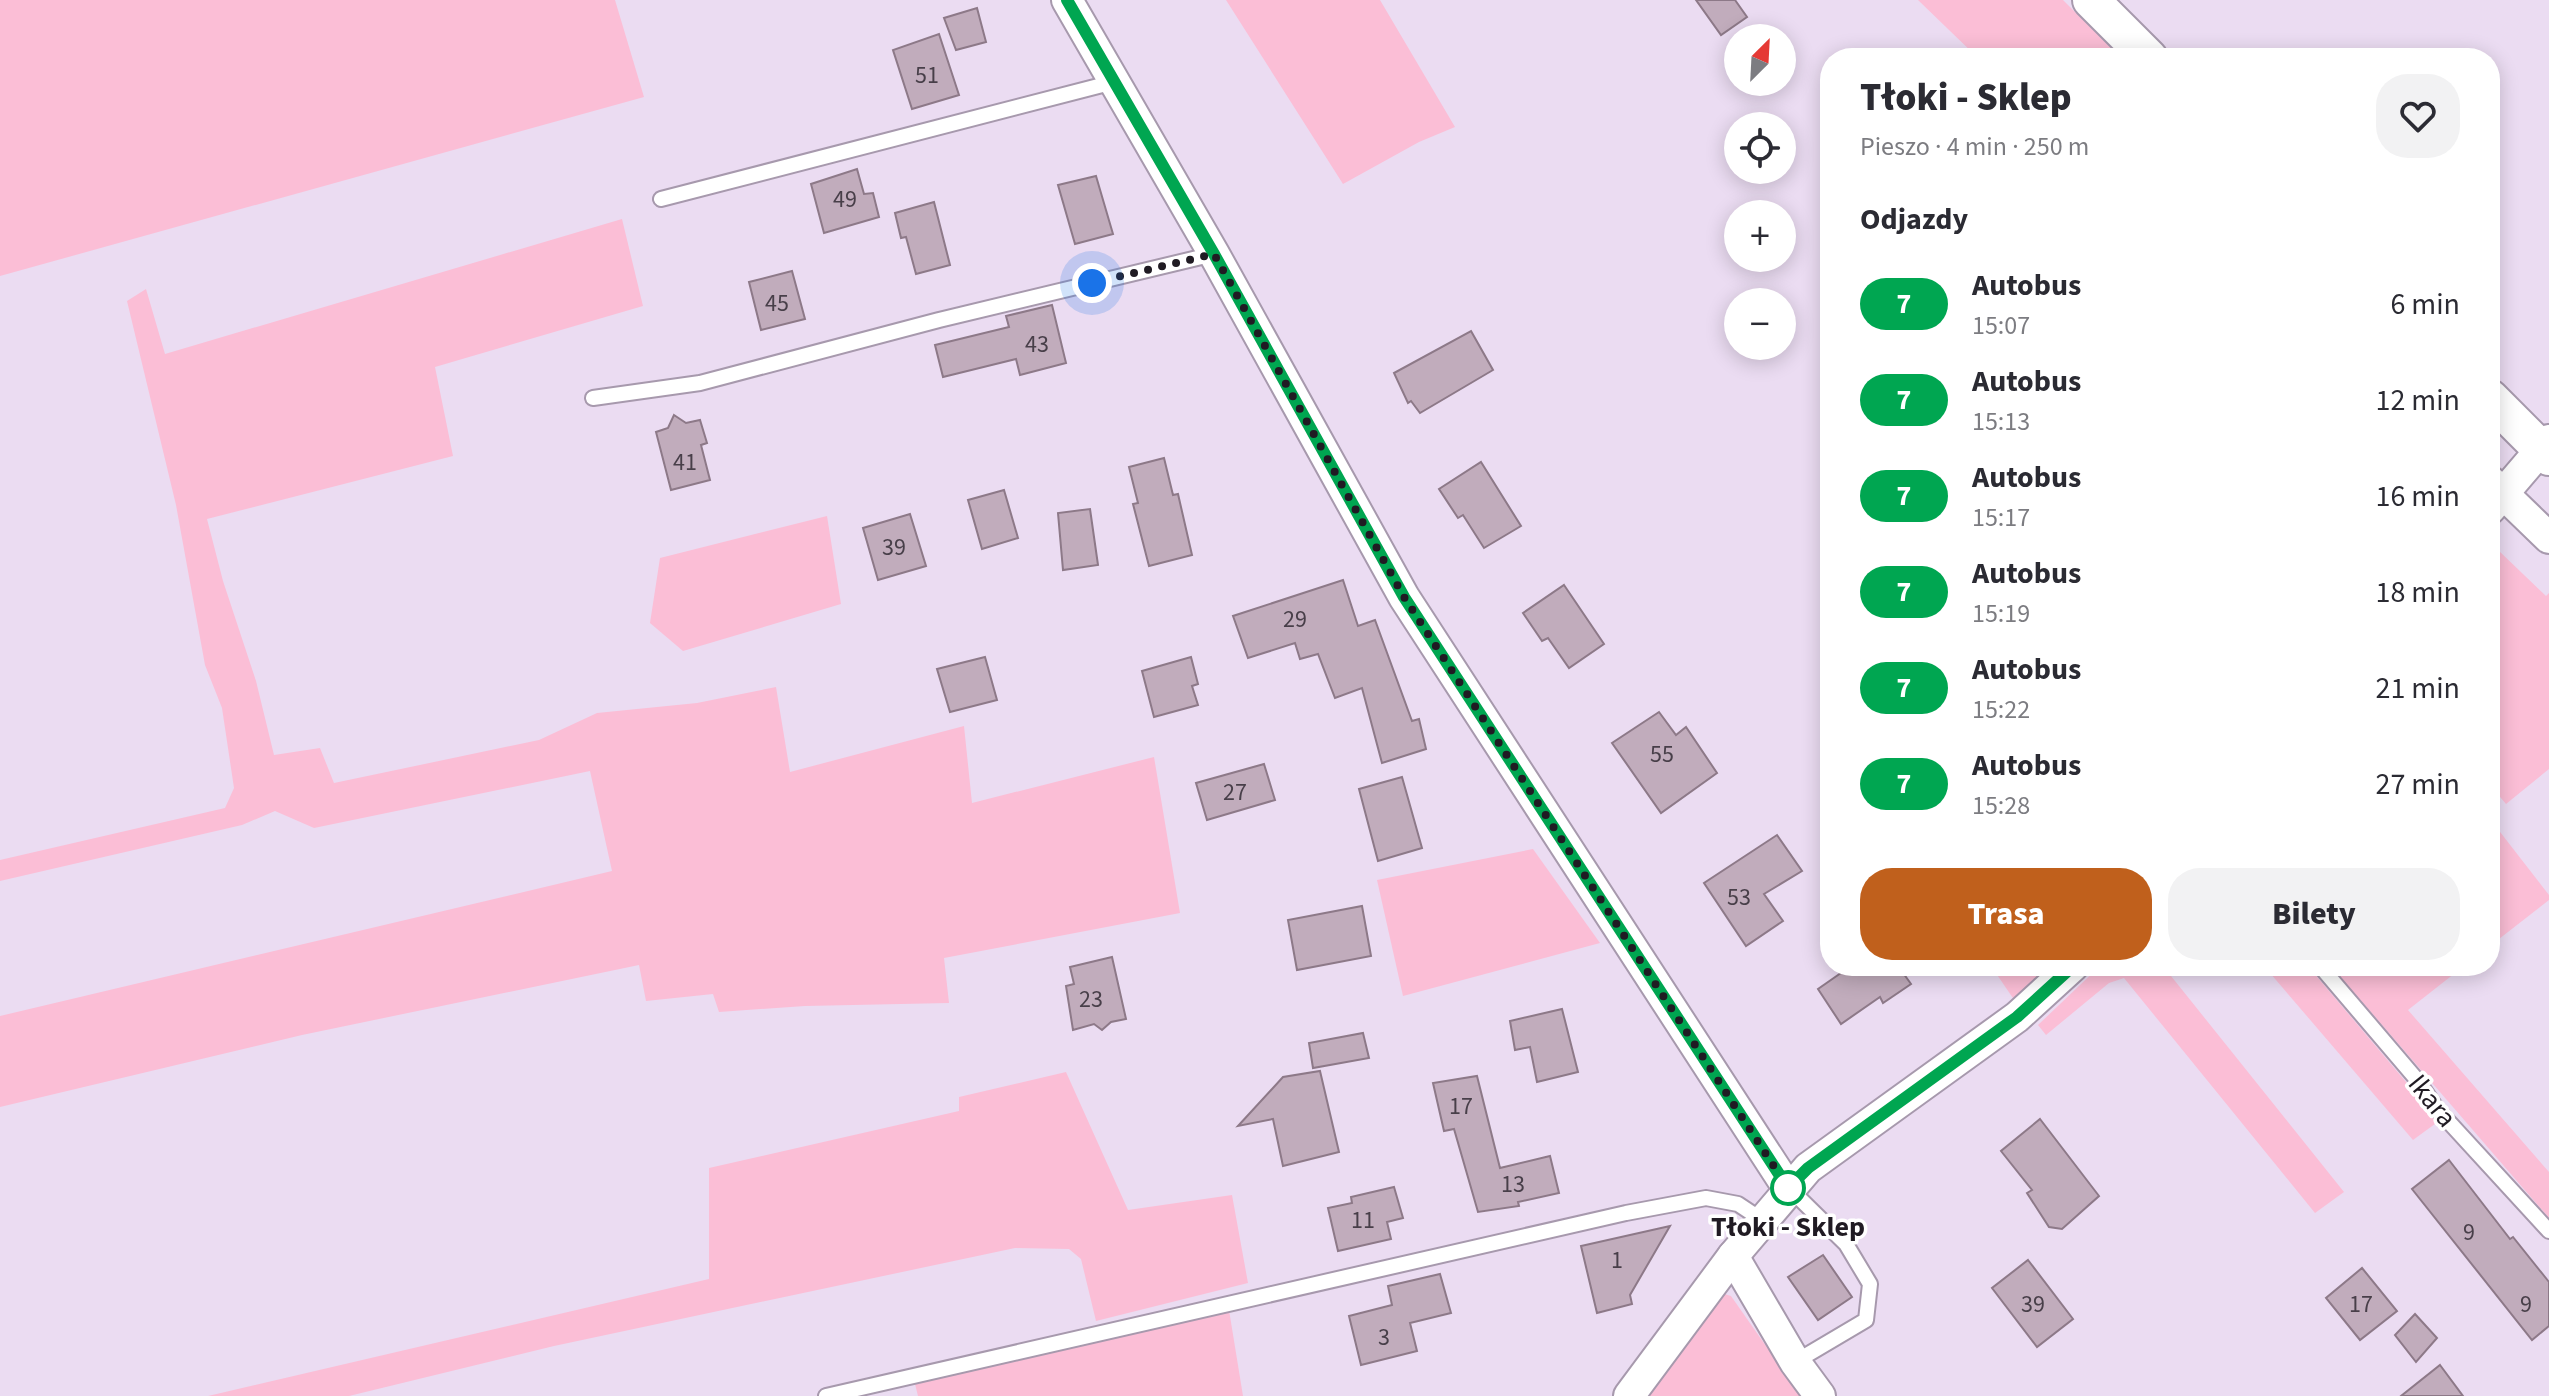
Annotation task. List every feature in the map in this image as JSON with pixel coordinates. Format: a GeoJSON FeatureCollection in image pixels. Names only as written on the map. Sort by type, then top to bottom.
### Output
{"type":"FeatureCollection","features":[{"type":"Feature","properties":{"kind":"street"},"geometry":{"type":"LineString","coordinates":[[1067,0],[1214,254],[1404,597],[1788,1188]]}},
{"type":"Feature","properties":{"kind":"street"},"geometry":{"type":"LineString","coordinates":[[2091,0],[2139,48]]}},
{"type":"Feature","properties":{"kind":"street"},"geometry":{"type":"LineString","coordinates":[[2500,407],[2546,448],[2500,489]]}},
{"type":"Feature","properties":{"kind":"street"},"geometry":{"type":"LineString","coordinates":[[2500,499],[2549,538]]}},
{"type":"Feature","properties":{"kind":"street"},"geometry":{"type":"LineString","coordinates":[[1629,1396],[1733,1256],[1808,1168],[2017,1017],[2062,976]]}},
{"type":"Feature","properties":{"kind":"street"},"geometry":{"type":"LineString","coordinates":[[1733,1256],[1795,1362],[1820,1396]]}},
{"type":"Feature","properties":{"kind":"lane"},"geometry":{"type":"LineString","coordinates":[[661,199],[1114,82]]}},
{"type":"Feature","properties":{"kind":"lane"},"geometry":{"type":"LineString","coordinates":[[593,398],[700,383],[939,320],[1214,254]]}},
{"type":"Feature","properties":{"kind":"lane","name":"Ikara"},"geometry":{"type":"LineString","coordinates":[[2329,976],[2418,1081],[2437,1109],[2549,1231]]}},
{"type":"Feature","properties":{"kind":"lane"},"geometry":{"type":"LineString","coordinates":[[1788,1188],[1846,1244],[1870,1284],[1866,1320],[1795,1362]]}},
{"type":"Feature","properties":{"kind":"lane"},"geometry":{"type":"LineString","coordinates":[[826,1396],[1706,1198],[1738,1204],[1762,1220]]}},
{"type":"Feature","properties":{"kind":"shaded area"},"geometry":{"type":"Polygon","coordinates":[[[0,0],[615,0],[644,97],[0,276],[0,0]]]}},
{"type":"Feature","properties":{"kind":"shaded area"},"geometry":{"type":"Polygon","coordinates":[[[1226,0],[1380,0],[1455,127],[1419,142],[1343,184],[1226,0]]]}},
{"type":"Feature","properties":{"kind":"shaded area"},"geometry":{"type":"Polygon","coordinates":[[[1918,0],[2063,0],[2111,48],[1968,48],[1918,0]]]}},
{"type":"Feature","properties":{"kind":"shaded area"},"geometry":{"type":"Polygon","coordinates":[[[622,219],[643,306],[435,367],[453,456],[207,519],[223,581],[256,681],[274,755],[320,748],[334,783],[539,740],[597,713],[697,703],[776,687],[790,772],[964,726],[972,803],[1154,757],[1180,913],[944,958],[949,1003],[805,1006],[719,1012],[713,994],[646,1001],[639,965],[302,1035],[0,1107],[0,1016],[612,871],[590,771],[314,828],[275,811],[242,825],[0,881],[0,860],[225,808],[234,788],[222,708],[205,665],[176,505],[127,301],[146,289],[165,354],[622,219]]]}},
{"type":"Feature","properties":{"kind":"shaded area"},"geometry":{"type":"Polygon","coordinates":[[[827,516],[841,604],[683,651],[650,623],[660,558],[827,516]]]}},
{"type":"Feature","properties":{"kind":"shaded area"},"geometry":{"type":"Polygon","coordinates":[[[2500,552],[2546,596],[2549,593],[2549,769],[2506,804],[2500,797],[2500,552]]]}},
{"type":"Feature","properties":{"kind":"shaded area"},"geometry":{"type":"Polygon","coordinates":[[[2500,832],[2549,895],[2549,900],[2500,938],[2500,832]]]}},
{"type":"Feature","properties":{"kind":"shaded area"},"geometry":{"type":"Polygon","coordinates":[[[1533,849],[1600,943],[1403,996],[1377,880],[1533,849]]]}},
{"type":"Feature","properties":{"kind":"shaded area"},"geometry":{"type":"Polygon","coordinates":[[[1998,976],[2042,976],[2015,1001],[1998,976]]]}},
{"type":"Feature","properties":{"kind":"shaded area"},"geometry":{"type":"Polygon","coordinates":[[[2089,976],[2171,976],[2344,1192],[2315,1213],[2124,978],[2109,983],[2046,1035],[2038,1025],[2089,976]]]}},
{"type":"Feature","properties":{"kind":"shaded area"},"geometry":{"type":"Polygon","coordinates":[[[2273,976],[2316,976],[2439,1121],[2413,1140],[2273,976]]]}},
{"type":"Feature","properties":{"kind":"shaded area"},"geometry":{"type":"Polygon","coordinates":[[[2340,976],[2451,976],[2408,1010],[2549,1172],[2549,1218],[2340,976]]]}},
{"type":"Feature","properties":{"kind":"shaded area"},"geometry":{"type":"Polygon","coordinates":[[[1066,1072],[1128,1210],[1232,1195],[1248,1283],[1096,1321],[1081,1259],[1069,1249],[1015,1248],[554,1346],[349,1396],[208,1396],[709,1279],[709,1168],[959,1111],[959,1097],[1066,1072]]]}},
{"type":"Feature","properties":{"kind":"shaded area"},"geometry":{"type":"Polygon","coordinates":[[[1718,1292],[1731,1296],[1801,1396],[1645,1396],[1718,1292]]]}},
{"type":"Feature","properties":{"kind":"shaded area"},"geometry":{"type":"Polygon","coordinates":[[[1229,1310],[1243,1396],[918,1396],[915,1384],[1229,1310]]]}},
{"type":"Feature","properties":{"kind":"building"},"geometry":{"type":"Polygon","coordinates":[[[1696,0],[1735,0],[1747,17],[1737,24],[1724,24],[1721,35],[1696,0]]]}},
{"type":"Feature","properties":{"kind":"building"},"geometry":{"type":"Polygon","coordinates":[[[977,8],[986,42],[956,50],[944,18],[977,8]]]}},
{"type":"Feature","properties":{"kind":"building"},"geometry":{"type":"Polygon","coordinates":[[[939,34],[959,95],[912,109],[893,50],[939,34]]]}},
{"type":"Feature","properties":{"kind":"building"},"geometry":{"type":"Polygon","coordinates":[[[857,169],[864,194],[873,193],[879,217],[824,233],[811,184],[857,169]]]}},
{"type":"Feature","properties":{"kind":"building"},"geometry":{"type":"Polygon","coordinates":[[[1096,176],[1113,234],[1075,244],[1058,185],[1096,176]]]}},
{"type":"Feature","properties":{"kind":"building"},"geometry":{"type":"Polygon","coordinates":[[[934,202],[950,265],[916,274],[906,237],[901,238],[895,213],[934,202]]]}},
{"type":"Feature","properties":{"kind":"building"},"geometry":{"type":"Polygon","coordinates":[[[792,271],[805,319],[761,330],[749,282],[792,271]]]}},
{"type":"Feature","properties":{"kind":"building"},"geometry":{"type":"Polygon","coordinates":[[[1052,305],[1066,363],[1020,375],[1016,359],[943,377],[935,345],[1009,327],[1006,316],[1052,305]]]}},
{"type":"Feature","properties":{"kind":"building"},"geometry":{"type":"Polygon","coordinates":[[[1471,331],[1493,370],[1420,413],[1411,401],[1408,403],[1394,373],[1471,331]]]}},
{"type":"Feature","properties":{"kind":"building"},"geometry":{"type":"Polygon","coordinates":[[[674,415],[686,423],[700,420],[707,443],[701,445],[710,480],[671,490],[656,432],[668,428],[674,415]]]}},
{"type":"Feature","properties":{"kind":"building"},"geometry":{"type":"Polygon","coordinates":[[[1164,458],[1173,495],[1178,494],[1192,555],[1149,566],[1133,504],[1138,503],[1129,467],[1164,458]]]}},
{"type":"Feature","properties":{"kind":"building"},"geometry":{"type":"Polygon","coordinates":[[[1481,462],[1521,526],[1484,548],[1463,515],[1458,518],[1439,489],[1481,462]]]}},
{"type":"Feature","properties":{"kind":"building"},"geometry":{"type":"Polygon","coordinates":[[[1004,490],[1018,538],[982,549],[968,500],[1004,490]]]}},
{"type":"Feature","properties":{"kind":"building"},"geometry":{"type":"Polygon","coordinates":[[[1090,509],[1098,565],[1063,570],[1058,513],[1090,509]]]}},
{"type":"Feature","properties":{"kind":"building"},"geometry":{"type":"Polygon","coordinates":[[[910,514],[926,566],[878,580],[863,528],[910,514]]]}},
{"type":"Feature","properties":{"kind":"building"},"geometry":{"type":"Polygon","coordinates":[[[1343,580],[1358,626],[1375,620],[1412,721],[1419,719],[1426,749],[1382,763],[1362,688],[1335,698],[1318,654],[1300,659],[1295,643],[1248,658],[1233,616],[1343,580]]]}},
{"type":"Feature","properties":{"kind":"building"},"geometry":{"type":"Polygon","coordinates":[[[1564,585],[1604,644],[1569,668],[1548,638],[1542,641],[1523,613],[1564,585]]]}},
{"type":"Feature","properties":{"kind":"building"},"geometry":{"type":"Polygon","coordinates":[[[985,657],[997,700],[950,712],[937,669],[985,657]]]}},
{"type":"Feature","properties":{"kind":"building"},"geometry":{"type":"Polygon","coordinates":[[[1191,657],[1198,684],[1192,686],[1198,705],[1154,717],[1142,671],[1191,657]]]}},
{"type":"Feature","properties":{"kind":"building"},"geometry":{"type":"Polygon","coordinates":[[[1659,712],[1676,735],[1686,727],[1717,773],[1661,813],[1612,743],[1659,712]]]}},
{"type":"Feature","properties":{"kind":"building"},"geometry":{"type":"Polygon","coordinates":[[[1264,764],[1275,800],[1207,820],[1196,783],[1264,764]]]}},
{"type":"Feature","properties":{"kind":"building"},"geometry":{"type":"Polygon","coordinates":[[[1402,777],[1422,848],[1378,861],[1359,789],[1402,777]]]}},
{"type":"Feature","properties":{"kind":"building"},"geometry":{"type":"Polygon","coordinates":[[[1777,835],[1802,871],[1764,894],[1783,921],[1746,946],[1704,883],[1777,835]]]}},
{"type":"Feature","properties":{"kind":"building"},"geometry":{"type":"Polygon","coordinates":[[[1362,906],[1371,956],[1297,970],[1288,920],[1362,906]]]}},
{"type":"Feature","properties":{"kind":"building"},"geometry":{"type":"Polygon","coordinates":[[[1112,957],[1126,1019],[1111,1022],[1102,1030],[1094,1024],[1073,1030],[1066,986],[1074,984],[1070,967],[1112,957]]]}},
{"type":"Feature","properties":{"kind":"building"},"geometry":{"type":"Polygon","coordinates":[[[1837,976],[1905,976],[1911,984],[1883,1003],[1880,997],[1841,1024],[1818,989],[1837,976]]]}},
{"type":"Feature","properties":{"kind":"building"},"geometry":{"type":"Polygon","coordinates":[[[1562,1009],[1578,1072],[1537,1082],[1530,1047],[1515,1050],[1510,1021],[1562,1009]]]}},
{"type":"Feature","properties":{"kind":"building"},"geometry":{"type":"Polygon","coordinates":[[[1363,1033],[1369,1058],[1313,1068],[1309,1043],[1363,1033]]]}},
{"type":"Feature","properties":{"kind":"building"},"geometry":{"type":"Polygon","coordinates":[[[1320,1071],[1339,1152],[1283,1166],[1273,1119],[1238,1126],[1283,1077],[1320,1071]]]}},
{"type":"Feature","properties":{"kind":"building"},"geometry":{"type":"Polygon","coordinates":[[[1477,1076],[1500,1168],[1550,1156],[1559,1193],[1518,1202],[1519,1206],[1478,1212],[1454,1129],[1444,1131],[1433,1083],[1477,1076]]]}},
{"type":"Feature","properties":{"kind":"building"},"geometry":{"type":"Polygon","coordinates":[[[2040,1119],[2099,1196],[2062,1229],[2049,1227],[2027,1193],[2032,1190],[2001,1151],[2040,1119]]]}},
{"type":"Feature","properties":{"kind":"building"},"geometry":{"type":"Polygon","coordinates":[[[2449,1160],[2510,1239],[2513,1237],[2549,1282],[2549,1326],[2532,1340],[2412,1189],[2449,1160]]]}},
{"type":"Feature","properties":{"kind":"building"},"geometry":{"type":"Polygon","coordinates":[[[1394,1187],[1403,1218],[1387,1222],[1391,1239],[1338,1251],[1328,1208],[1352,1203],[1351,1197],[1394,1187]]]}},
{"type":"Feature","properties":{"kind":"building"},"geometry":{"type":"Polygon","coordinates":[[[1670,1226],[1630,1295],[1632,1304],[1597,1313],[1581,1246],[1670,1226]]]}},
{"type":"Feature","properties":{"kind":"building"},"geometry":{"type":"Polygon","coordinates":[[[1823,1255],[1852,1297],[1818,1320],[1788,1277],[1823,1255]]]}},
{"type":"Feature","properties":{"kind":"building"},"geometry":{"type":"Polygon","coordinates":[[[2028,1260],[2073,1319],[2037,1347],[1992,1288],[2028,1260]]]}},
{"type":"Feature","properties":{"kind":"building"},"geometry":{"type":"Polygon","coordinates":[[[2362,1268],[2397,1311],[2360,1340],[2326,1298],[2362,1268]]]}},
{"type":"Feature","properties":{"kind":"building"},"geometry":{"type":"Polygon","coordinates":[[[1440,1274],[1451,1313],[1410,1323],[1417,1351],[1361,1365],[1349,1316],[1392,1305],[1388,1286],[1440,1274]]]}},
{"type":"Feature","properties":{"kind":"building"},"geometry":{"type":"Polygon","coordinates":[[[2415,1314],[2437,1338],[2416,1362],[2395,1335],[2415,1314]]]}},
{"type":"Feature","properties":{"kind":"building"},"geometry":{"type":"Polygon","coordinates":[[[2440,1365],[2463,1396],[2401,1396],[2440,1365]]]}},
{"type":"Feature","properties":{"kind":"bus line","name":"7"},"geometry":{"type":"LineString","coordinates":[[1067,0],[1214,254],[1404,597],[1788,1188],[1808,1168],[2017,1017],[2062,976]]}},
{"type":"Feature","properties":{"kind":"place","name":"Tłoki - Sklep"},"geometry":{"type":"Point","coordinates":[1788,1188]}},
{"type":"Feature","properties":{"kind":"route"},"geometry":{"type":"LineString","coordinates":[[1092,283],[1214,254],[1404,597],[1788,1188]]}}]}
